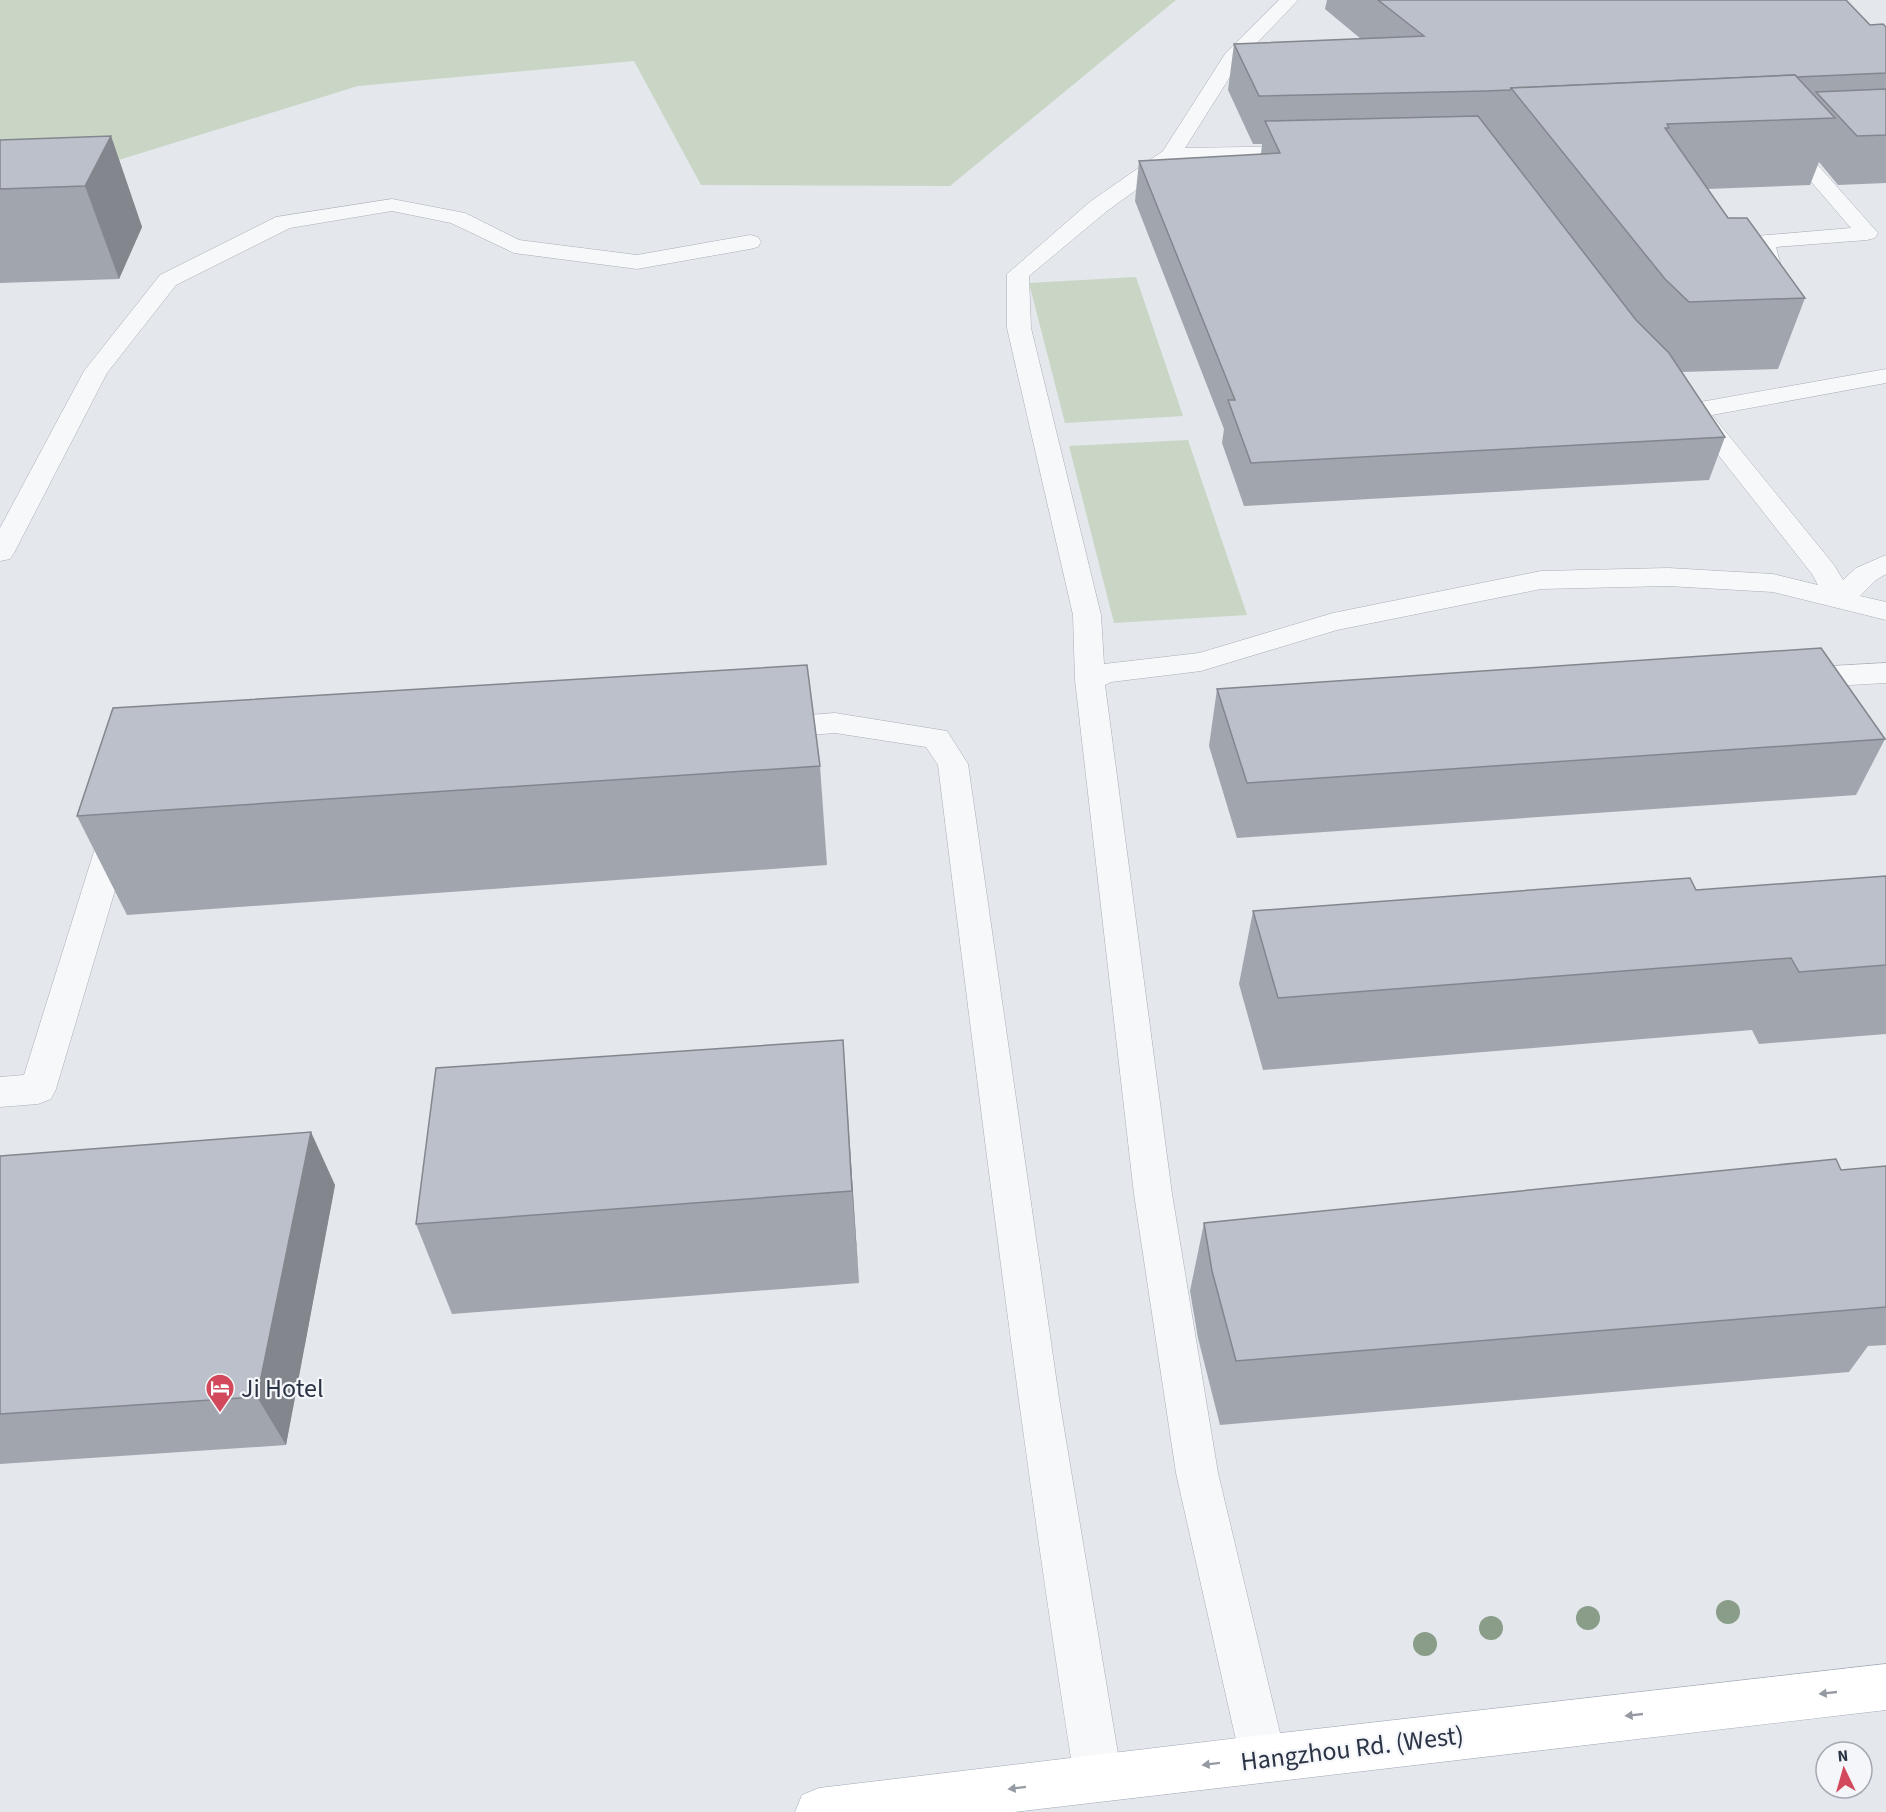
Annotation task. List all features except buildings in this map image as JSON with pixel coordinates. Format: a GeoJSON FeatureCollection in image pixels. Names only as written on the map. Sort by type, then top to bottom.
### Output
{"type":"FeatureCollection","features":[{"type":"Feature","properties":{"kind":"main road","name":"Hangzhou Rd. (West)"},"geometry":{"type":"LineString","coordinates":[[819,1812],[1263,1758],[1886,1687]]}},
{"type":"Feature","properties":{"kind":"street"},"geometry":{"type":"LineString","coordinates":[[1263,1758],[1197,1473],[1152,1194],[1090,680],[1087,615],[1019,328],[1018,274],[1099,206],[1171,155],[1232,58],[1289,0]]}},
{"type":"Feature","properties":{"kind":"street"},"geometry":{"type":"LineString","coordinates":[[1802,132],[1773,133],[1876,233]]}},
{"type":"Feature","properties":{"kind":"street"},"geometry":{"type":"LineString","coordinates":[[1171,155],[1323,151]]}},
{"type":"Feature","properties":{"kind":"street"},"geometry":{"type":"LineString","coordinates":[[0,553],[96,371],[168,280],[284,222],[392,205],[457,219],[514,246],[637,262],[750,242]]}},
{"type":"Feature","properties":{"kind":"street"},"geometry":{"type":"LineString","coordinates":[[1770,266],[1764,241],[1876,233]]}},
{"type":"Feature","properties":{"kind":"street"},"geometry":{"type":"LineString","coordinates":[[1840,600],[1824,571],[1687,404],[1886,376]]}},
{"type":"Feature","properties":{"kind":"street"},"geometry":{"type":"LineString","coordinates":[[1840,600],[1866,574],[1886,563]]}},
{"type":"Feature","properties":{"kind":"street"},"geometry":{"type":"LineString","coordinates":[[1090,680],[1106,673],[1201,662],[1333,622],[1541,580],[1668,577],[1761,582],[1886,611]]}},
{"type":"Feature","properties":{"kind":"street"},"geometry":{"type":"LineString","coordinates":[[1770,680],[1886,673]]}},
{"type":"Feature","properties":{"kind":"street"},"geometry":{"type":"LineString","coordinates":[[741,730],[835,723],[936,738],[954,764],[1012,1205],[1075,1644],[1098,1778]]}},
{"type":"Feature","properties":{"kind":"street"},"geometry":{"type":"LineString","coordinates":[[0,1092],[38,1089],[119,822],[136,797]]}},
{"type":"Feature","properties":{"kind":"green space"},"geometry":{"type":"Polygon","coordinates":[[[0,0],[1176,0],[950,186],[701,185],[634,61],[358,86],[96,167],[0,159],[0,0]]]}},
{"type":"Feature","properties":{"kind":"green space"},"geometry":{"type":"Polygon","coordinates":[[[1136,277],[1183,416],[1065,423],[1029,283],[1136,277]]]}},
{"type":"Feature","properties":{"kind":"green space"},"geometry":{"type":"Polygon","coordinates":[[[1188,440],[1247,615],[1114,623],[1069,446],[1188,440]]]}},
{"type":"Feature","properties":{"kind":"place","name":"Ji Hotel"},"geometry":{"type":"Point","coordinates":[220,1414]}}]}
